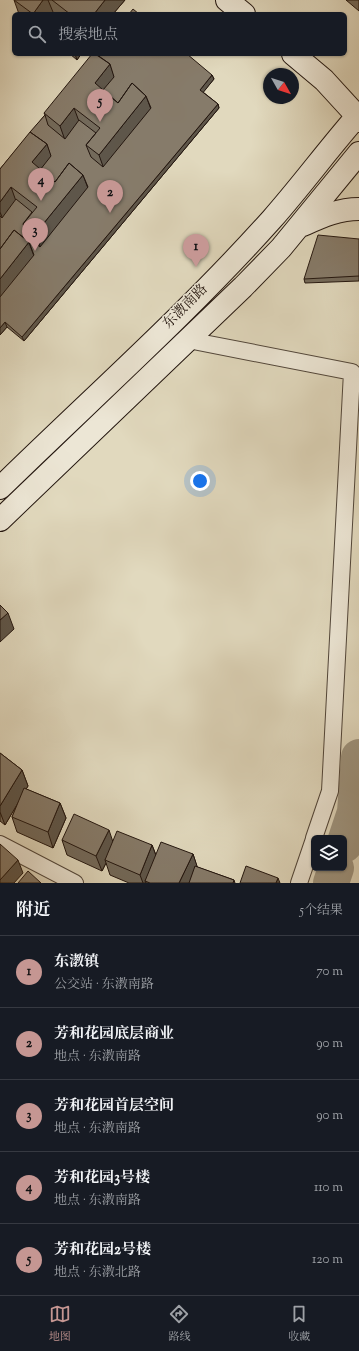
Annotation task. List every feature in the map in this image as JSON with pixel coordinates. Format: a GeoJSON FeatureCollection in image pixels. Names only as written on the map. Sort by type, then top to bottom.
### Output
{"type":"FeatureCollection","features":[{"type":"Feature","properties":{"kind":"street"},"geometry":{"type":"LineString","coordinates":[[227,0],[242,12]]}},
{"type":"Feature","properties":{"kind":"street"},"geometry":{"type":"LineString","coordinates":[[295,56],[324,80],[358,117]]}},
{"type":"Feature","properties":{"kind":"street","name":"东漖南路"},"geometry":{"type":"LineString","coordinates":[[0,488],[186,308],[231,262],[271,219],[358,117]]}},
{"type":"Feature","properties":{"kind":"street","name":"东漖南路"},"geometry":{"type":"LineString","coordinates":[[0,520],[243,288],[298,228],[359,153]]}},
{"type":"Feature","properties":{"kind":"street"},"geometry":{"type":"LineString","coordinates":[[298,228],[328,213],[348,209],[359,209]]}},
{"type":"Feature","properties":{"kind":"street"},"geometry":{"type":"LineString","coordinates":[[188,340],[352,372],[330,791],[315,835]]}},
{"type":"Feature","properties":{"kind":"street"},"geometry":{"type":"LineString","coordinates":[[0,844],[75,883]]}},
{"type":"Feature","properties":{"kind":"street"},"geometry":{"type":"LineString","coordinates":[[299,883],[311,847]]}},
{"type":"Feature","properties":{"kind":"building"},"geometry":{"type":"Polygon","coordinates":[[[14,0],[43,0],[34,12],[30,12],[14,0]]]}},
{"type":"Feature","properties":{"kind":"building"},"geometry":{"type":"Polygon","coordinates":[[[52,0],[105,0],[96,12],[67,12],[52,0]]]}},
{"type":"Feature","properties":{"kind":"building"},"geometry":{"type":"Polygon","coordinates":[[[90,56],[98,56],[110,64],[95,83],[118,103],[132,83],[146,96],[99,155],[86,145],[100,128],[74,108],[60,126],[44,113],[90,56]]]}},
{"type":"Feature","properties":{"kind":"building"},"geometry":{"type":"Polygon","coordinates":[[[99,56],[189,56],[212,75],[200,90],[218,104],[22,337],[5,322],[0,328],[0,297],[34,255],[29,242],[14,230],[0,249],[0,216],[2,218],[16,199],[32,212],[23,224],[27,236],[40,247],[88,187],[83,175],[69,163],[55,182],[40,170],[51,156],[47,144],[30,132],[45,115],[48,125],[65,139],[79,120],[96,133],[86,145],[91,157],[103,167],[151,108],[146,96],[132,83],[118,103],[103,90],[114,77],[110,64],[99,56]]]}},
{"type":"Feature","properties":{"kind":"building"},"geometry":{"type":"Polygon","coordinates":[[[30,132],[47,144],[32,162],[55,182],[69,163],[83,175],[35,234],[23,224],[37,207],[11,187],[0,202],[0,169],[30,132]]]}},
{"type":"Feature","properties":{"kind":"building"},"geometry":{"type":"Polygon","coordinates":[[[14,230],[29,242],[0,279],[0,249],[14,230]]]}},
{"type":"Feature","properties":{"kind":"building"},"geometry":{"type":"Polygon","coordinates":[[[318,235],[359,239],[359,276],[304,279],[318,235]]]}},
{"type":"Feature","properties":{"kind":"building"},"geometry":{"type":"Polygon","coordinates":[[[0,605],[8,613],[0,620],[0,605]]]}},
{"type":"Feature","properties":{"kind":"building"},"geometry":{"type":"Polygon","coordinates":[[[0,753],[22,770],[0,806],[0,753]]]}},
{"type":"Feature","properties":{"kind":"building"},"geometry":{"type":"Polygon","coordinates":[[[24,788],[60,803],[48,832],[12,817],[24,788]]]}},
{"type":"Feature","properties":{"kind":"building"},"geometry":{"type":"Polygon","coordinates":[[[74,814],[109,830],[96,856],[62,840],[74,814]]]}},
{"type":"Feature","properties":{"kind":"building"},"geometry":{"type":"Polygon","coordinates":[[[117,831],[152,845],[140,875],[105,860],[117,831]]]}},
{"type":"Feature","properties":{"kind":"building"},"geometry":{"type":"Polygon","coordinates":[[[161,842],[193,854],[179,883],[150,883],[145,881],[161,842]]]}},
{"type":"Feature","properties":{"kind":"building"},"geometry":{"type":"Polygon","coordinates":[[[0,844],[18,860],[0,880],[0,844]]]}},
{"type":"Feature","properties":{"kind":"building"},"geometry":{"type":"Polygon","coordinates":[[[195,866],[234,880],[233,883],[189,883],[195,866]]]}},
{"type":"Feature","properties":{"kind":"building"},"geometry":{"type":"Polygon","coordinates":[[[246,866],[278,878],[276,883],[240,883],[246,866]]]}},
{"type":"Feature","properties":{"kind":"building"},"geometry":{"type":"Polygon","coordinates":[[[28,871],[41,883],[18,883],[28,871]]]}},
{"type":"Feature","properties":{"kind":"waterway"},"geometry":{"type":"LineString","coordinates":[[347,836],[355,812],[359,757]]}},
{"type":"Feature","properties":{"kind":"waterway"},"geometry":{"type":"LineString","coordinates":[[331,883],[335,871]]}},
{"type":"Feature","properties":{"kind":"place","name":"芳和花园2号楼"},"geometry":{"type":"Point","coordinates":[100,122]}},
{"type":"Feature","properties":{"kind":"place","name":"芳和花园3号楼"},"geometry":{"type":"Point","coordinates":[41,201]}},
{"type":"Feature","properties":{"kind":"place","name":"芳和花园底层商业"},"geometry":{"type":"Point","coordinates":[110,213]}},
{"type":"Feature","properties":{"kind":"place","name":"芳和花园首层空间"},"geometry":{"type":"Point","coordinates":[35,251]}},
{"type":"Feature","properties":{"kind":"place","name":"东漖镇"},"geometry":{"type":"Point","coordinates":[196,267]}}]}
